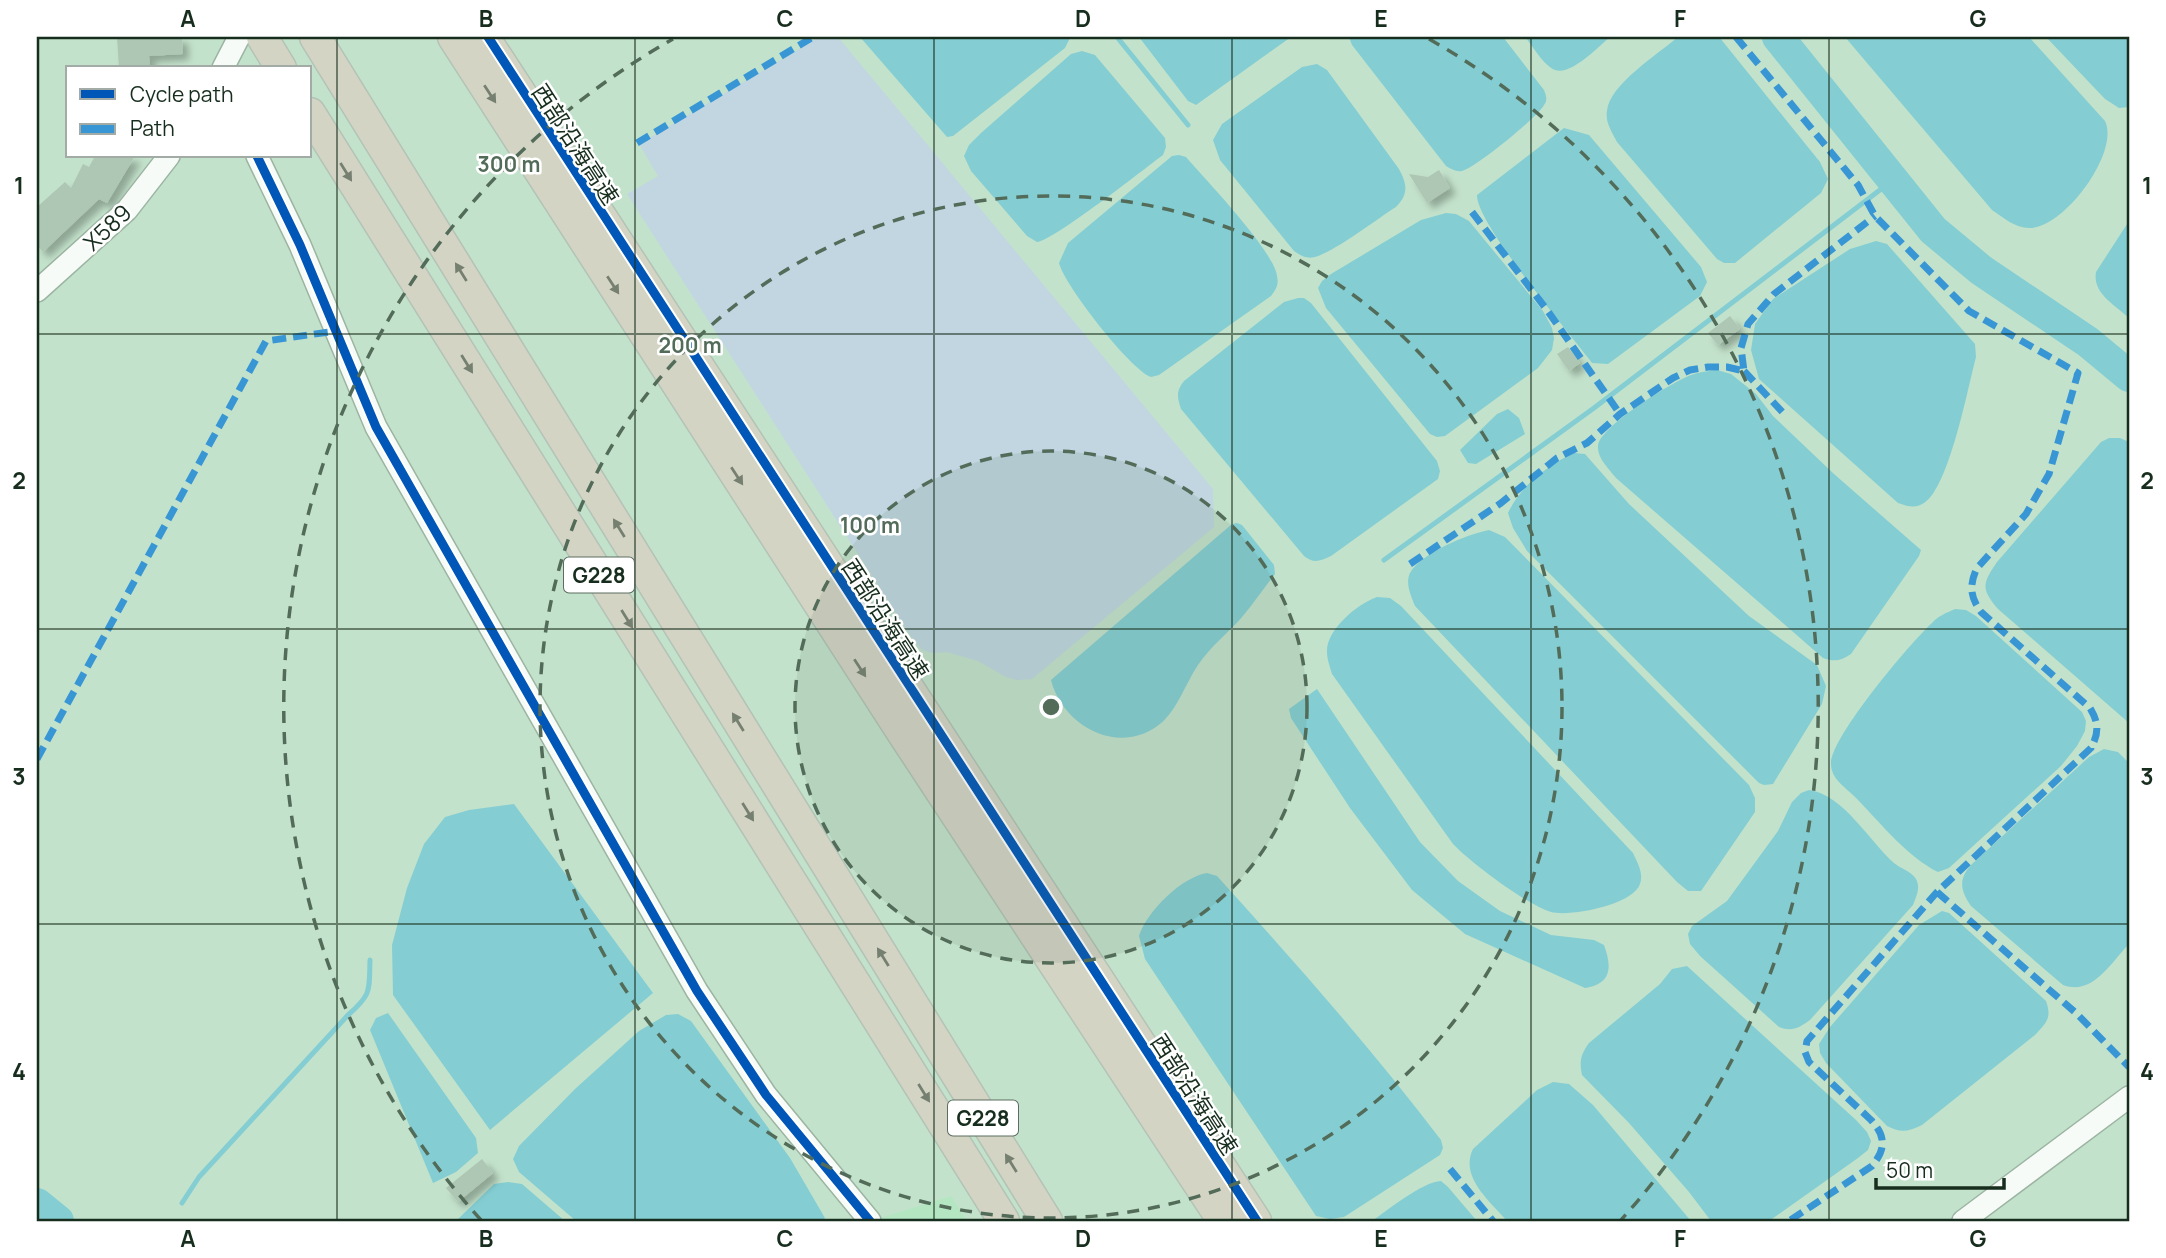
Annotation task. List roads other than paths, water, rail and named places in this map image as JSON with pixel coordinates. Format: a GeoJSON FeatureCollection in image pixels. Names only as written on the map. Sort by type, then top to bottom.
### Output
{"type":"FeatureCollection","features":[{"type":"Feature","properties":{"kind":"highway"},"geometry":{"type":"LineString","coordinates":[[262,37],[280,66]]}},
{"type":"Feature","properties":{"kind":"highway","name":"G228"},"geometry":{"type":"LineString","coordinates":[[315,37],[1047,1221]]}},
{"type":"Feature","properties":{"kind":"highway","name":"西部沿海高速"},"geometry":{"type":"LineString","coordinates":[[453,37],[897,725],[1223,1221]]}},
{"type":"Feature","properties":{"kind":"highway","name":"西部沿海高速"},"geometry":{"type":"LineString","coordinates":[[486,37],[1256,1221]]}},
{"type":"Feature","properties":{"kind":"highway","name":"G228"},"geometry":{"type":"LineString","coordinates":[[312,117],[1004,1221]]}},
{"type":"Feature","properties":{"kind":"street"},"geometry":{"type":"LineString","coordinates":[[224,66],[239,37]]}},
{"type":"Feature","properties":{"kind":"street","name":"X589"},"geometry":{"type":"LineString","coordinates":[[37,291],[127,210],[167,158]]}},
{"type":"Feature","properties":{"kind":"street"},"geometry":{"type":"LineString","coordinates":[[258,158],[300,245],[376,427],[697,991],[766,1095],[870,1221]]}},
{"type":"Feature","properties":{"kind":"street"},"geometry":{"type":"LineString","coordinates":[[1964,1221],[2129,1097]]}},
{"type":"Feature","properties":{"kind":"water"},"geometry":{"type":"Polygon","coordinates":[[[860,37],[1070,38],[1065,48],[953,136],[947,137],[860,37]]]}},
{"type":"Feature","properties":{"kind":"water"},"geometry":{"type":"Polygon","coordinates":[[[1139,37],[1291,37],[1196,105],[1188,101],[1139,37]]]}},
{"type":"Feature","properties":{"kind":"water"},"geometry":{"type":"Polygon","coordinates":[[[1349,37],[1503,37],[1544,90],[1546,101],[1519,131],[1492,152],[1469,168],[1454,170],[1446,166],[1352,45],[1349,37]]]}},
{"type":"Feature","properties":{"kind":"water"},"geometry":{"type":"Polygon","coordinates":[[[1525,37],[1610,37],[1577,65],[1562,71],[1546,64],[1525,37]]]}},
{"type":"Feature","properties":{"kind":"water"},"geometry":{"type":"Polygon","coordinates":[[[1678,37],[1720,38],[1820,162],[1828,179],[1821,193],[1735,263],[1724,263],[1717,259],[1617,142],[1608,123],[1607,111],[1616,91],[1678,37]]]}},
{"type":"Feature","properties":{"kind":"water"},"geometry":{"type":"Polygon","coordinates":[[[1845,37],[2029,37],[2105,121],[2108,134],[2105,151],[2097,168],[2073,202],[2045,224],[2026,228],[2010,222],[1992,210],[1845,37]]]}},
{"type":"Feature","properties":{"kind":"water"},"geometry":{"type":"Polygon","coordinates":[[[2046,37],[2129,37],[2129,107],[2119,108],[2105,99],[2046,37]]]}},
{"type":"Feature","properties":{"kind":"water"},"geometry":{"type":"Polygon","coordinates":[[[1082,51],[1095,55],[1165,138],[1166,147],[1163,155],[1099,203],[1061,230],[1037,242],[1027,236],[971,171],[964,156],[969,145],[981,133],[1071,54],[1082,51]]]}},
{"type":"Feature","properties":{"kind":"water"},"geometry":{"type":"Polygon","coordinates":[[[1317,64],[1327,70],[1399,169],[1404,179],[1405,193],[1396,207],[1356,235],[1323,254],[1309,258],[1294,251],[1220,160],[1213,140],[1222,124],[1302,67],[1317,64]]]}},
{"type":"Feature","properties":{"kind":"water"},"geometry":{"type":"Polygon","coordinates":[[[1564,128],[1589,135],[1701,267],[1707,282],[1700,296],[1608,364],[1592,363],[1546,304],[1491,229],[1477,195],[1564,128]]]}},
{"type":"Feature","properties":{"kind":"water"},"geometry":{"type":"Polygon","coordinates":[[[1172,156],[1186,157],[1252,233],[1273,265],[1277,284],[1271,296],[1159,375],[1151,377],[1141,371],[1099,326],[1073,289],[1059,263],[1068,243],[1172,156]]]}},
{"type":"Feature","properties":{"kind":"water"},"geometry":{"type":"Polygon","coordinates":[[[1446,213],[1456,214],[1469,221],[1543,311],[1554,338],[1552,350],[1538,368],[1445,436],[1437,437],[1430,434],[1326,308],[1318,288],[1331,274],[1421,220],[1446,213]]]}},
{"type":"Feature","properties":{"kind":"water"},"geometry":{"type":"Polygon","coordinates":[[[2129,221],[2129,318],[2101,292],[2096,272],[2129,221]]]}},
{"type":"Feature","properties":{"kind":"water"},"geometry":{"type":"Polygon","coordinates":[[[1876,241],[1887,244],[1975,344],[1976,357],[1963,412],[1942,478],[1933,494],[1917,506],[1898,503],[1759,379],[1751,350],[1755,324],[1773,299],[1850,249],[1876,241]]]}},
{"type":"Feature","properties":{"kind":"water"},"geometry":{"type":"Polygon","coordinates":[[[1304,298],[1311,303],[1437,461],[1440,471],[1438,479],[1331,556],[1317,561],[1304,556],[1181,409],[1178,398],[1178,391],[1184,381],[1284,302],[1304,298]]]}},
{"type":"Feature","properties":{"kind":"water"},"geometry":{"type":"Polygon","coordinates":[[[1717,370],[1731,374],[1756,394],[1773,416],[1834,474],[1921,550],[1851,654],[1844,658],[1823,658],[1616,478],[1599,455],[1598,446],[1602,438],[1610,428],[1638,406],[1691,375],[1717,370]]]}},
{"type":"Feature","properties":{"kind":"water"},"geometry":{"type":"Polygon","coordinates":[[[1508,409],[1519,418],[1525,434],[1476,464],[1468,463],[1460,450],[1497,414],[1508,409]]]}},
{"type":"Feature","properties":{"kind":"water"},"geometry":{"type":"Polygon","coordinates":[[[2109,438],[2120,438],[2129,442],[2129,723],[1998,609],[1986,591],[1986,581],[1997,562],[2101,442],[2109,438]]]}},
{"type":"Feature","properties":{"kind":"water"},"geometry":{"type":"Polygon","coordinates":[[[1574,453],[1585,454],[1629,504],[1749,616],[1817,665],[1826,686],[1822,704],[1773,784],[1759,783],[1527,551],[1513,528],[1508,513],[1527,485],[1545,470],[1574,453]]]}},
{"type":"Feature","properties":{"kind":"water"},"geometry":{"type":"Polygon","coordinates":[[[1232,524],[1242,525],[1274,565],[1275,574],[1242,617],[1203,658],[1169,715],[1156,727],[1140,735],[1124,738],[1108,736],[1078,722],[1057,696],[1051,680],[1232,524]]]}},
{"type":"Feature","properties":{"kind":"water"},"geometry":{"type":"Polygon","coordinates":[[[1489,530],[1505,537],[1749,785],[1755,798],[1755,812],[1701,891],[1688,891],[1677,882],[1415,606],[1408,581],[1416,566],[1424,558],[1446,546],[1489,530]]]}},
{"type":"Feature","properties":{"kind":"water"},"geometry":{"type":"Polygon","coordinates":[[[1377,597],[1390,598],[1401,606],[1633,853],[1641,876],[1635,891],[1626,898],[1600,908],[1572,913],[1551,912],[1499,882],[1453,844],[1332,674],[1327,652],[1332,635],[1352,612],[1377,597]]]}},
{"type":"Feature","properties":{"kind":"water"},"geometry":{"type":"Polygon","coordinates":[[[1955,609],[1966,610],[1976,616],[2082,712],[2086,721],[2085,731],[2077,746],[2061,766],[1949,868],[1938,872],[1896,840],[1837,780],[1831,764],[1843,734],[1890,670],[1934,621],[1955,609]]]}},
{"type":"Feature","properties":{"kind":"water"},"geometry":{"type":"Polygon","coordinates":[[[1317,689],[1420,842],[1458,881],[1500,911],[1551,935],[1594,940],[1604,945],[1609,967],[1600,983],[1585,988],[1465,934],[1412,890],[1350,808],[1291,718],[1289,709],[1317,689]]]}},
{"type":"Feature","properties":{"kind":"water"},"geometry":{"type":"Polygon","coordinates":[[[2104,749],[2118,752],[2129,763],[2129,944],[2100,976],[2083,986],[2073,987],[2063,985],[1971,906],[1962,885],[1964,875],[1972,864],[2089,757],[2104,749]]]}},
{"type":"Feature","properties":{"kind":"water"},"geometry":{"type":"Polygon","coordinates":[[[1809,790],[1821,793],[1845,809],[1894,863],[1914,876],[1918,889],[1913,905],[1810,1020],[1799,1027],[1788,1029],[1779,1027],[1700,956],[1690,944],[1688,934],[1692,926],[1727,901],[1778,831],[1792,802],[1801,793],[1809,790]]]}},
{"type":"Feature","properties":{"kind":"water"},"geometry":{"type":"Polygon","coordinates":[[[514,804],[653,993],[490,1130],[393,995],[392,945],[407,888],[424,844],[445,817],[469,810],[514,804]]]}},
{"type":"Feature","properties":{"kind":"water"},"geometry":{"type":"Polygon","coordinates":[[[1207,873],[1217,876],[1304,973],[1441,1140],[1443,1148],[1440,1155],[1344,1217],[1330,1219],[1316,1216],[1145,959],[1139,936],[1149,916],[1177,888],[1207,873]]]}},
{"type":"Feature","properties":{"kind":"water"},"geometry":{"type":"Polygon","coordinates":[[[1942,911],[1949,913],[2046,1001],[2048,1016],[2035,1035],[1922,1125],[1900,1131],[1887,1126],[1826,1063],[1820,1053],[1819,1044],[1830,1027],[1919,925],[1942,911]]]}},
{"type":"Feature","properties":{"kind":"water"},"geometry":{"type":"Polygon","coordinates":[[[1687,966],[1856,1120],[1871,1141],[1868,1150],[1858,1158],[1769,1221],[1711,1221],[1629,1123],[1582,1075],[1581,1058],[1589,1043],[1660,984],[1672,969],[1687,966]]]}},
{"type":"Feature","properties":{"kind":"water"},"geometry":{"type":"Polygon","coordinates":[[[388,1013],[476,1138],[478,1153],[456,1172],[433,1183],[370,1030],[376,1018],[388,1013]]]}},
{"type":"Feature","properties":{"kind":"water"},"geometry":{"type":"Polygon","coordinates":[[[678,1014],[691,1021],[790,1158],[825,1218],[821,1221],[576,1221],[519,1172],[513,1159],[519,1146],[575,1089],[639,1031],[666,1015],[678,1014]]]}},
{"type":"Feature","properties":{"kind":"water"},"geometry":{"type":"Polygon","coordinates":[[[1553,1082],[1569,1084],[1593,1105],[1691,1221],[1507,1221],[1473,1179],[1470,1159],[1473,1149],[1537,1090],[1553,1082]]]}},
{"type":"Feature","properties":{"kind":"water"},"geometry":{"type":"Polygon","coordinates":[[[1441,1181],[1477,1221],[1372,1221],[1415,1191],[1441,1181]]]}},
{"type":"Feature","properties":{"kind":"water"},"geometry":{"type":"Polygon","coordinates":[[[494,1184],[522,1184],[565,1221],[456,1221],[494,1184]]]}},
{"type":"Feature","properties":{"kind":"waterway"},"geometry":{"type":"LineString","coordinates":[[1117,37],[1188,125]]}},
{"type":"Feature","properties":{"kind":"waterway"},"geometry":{"type":"LineString","coordinates":[[1778,37],[1933,230],[1981,270],[2088,342],[2129,376]]}},
{"type":"Feature","properties":{"kind":"waterway"},"geometry":{"type":"LineString","coordinates":[[1384,560],[1594,408],[1893,180]]}},
{"type":"Feature","properties":{"kind":"waterway"},"geometry":{"type":"LineString","coordinates":[[182,1203],[199,1177],[365,997],[369,985],[370,960]]}},
{"type":"Feature","properties":{"kind":"waterway"},"geometry":{"type":"LineString","coordinates":[[37,1204],[58,1221]]}}]}
